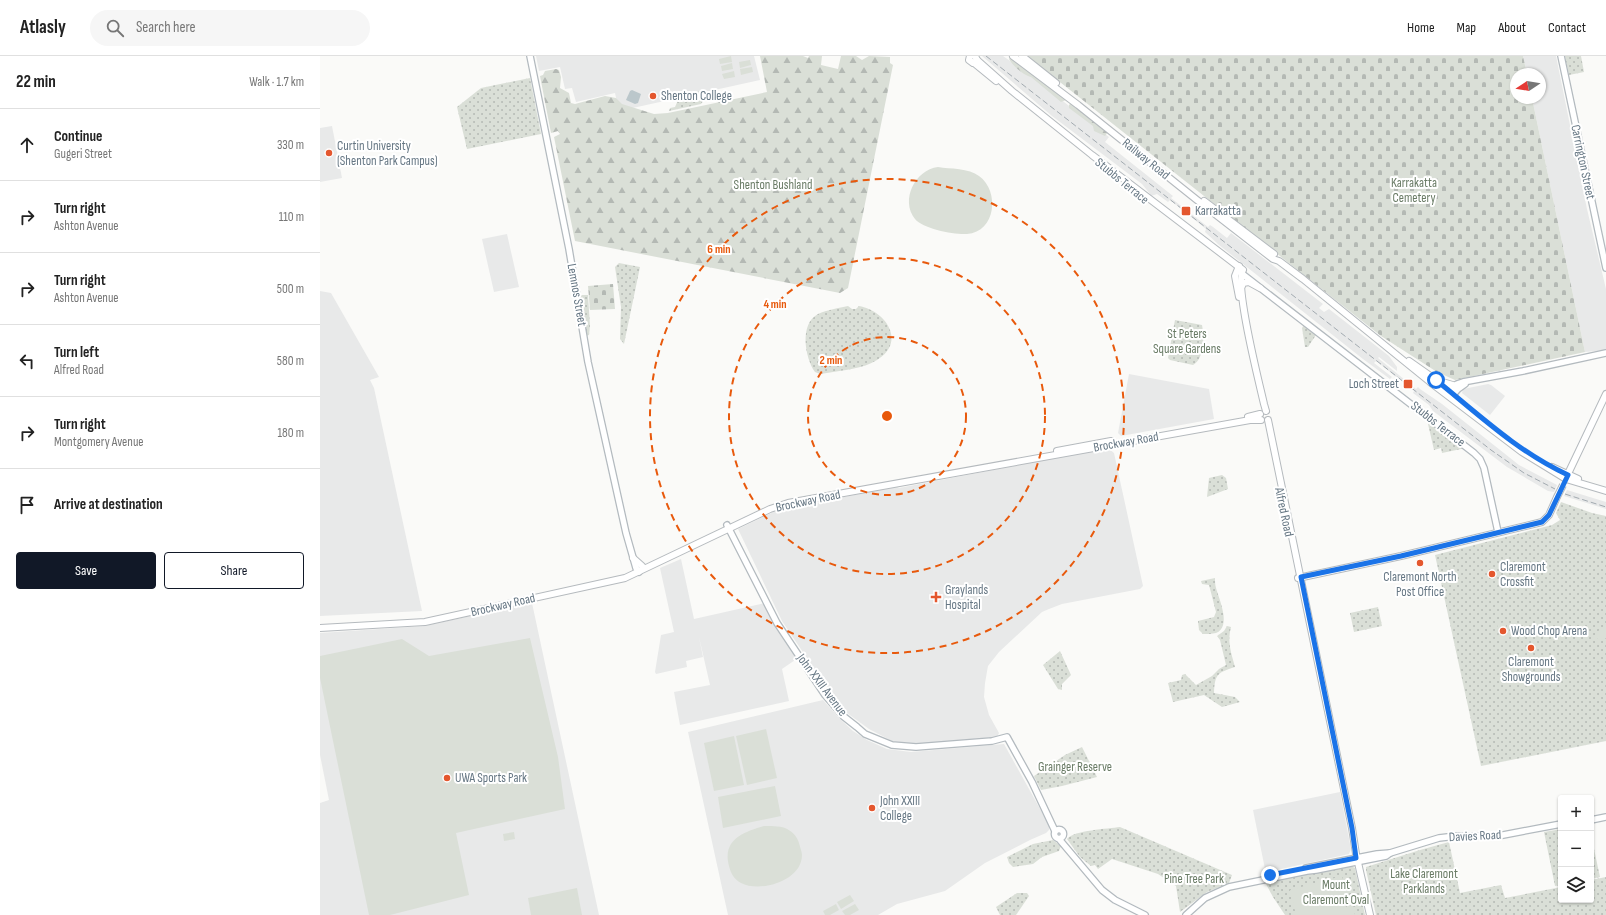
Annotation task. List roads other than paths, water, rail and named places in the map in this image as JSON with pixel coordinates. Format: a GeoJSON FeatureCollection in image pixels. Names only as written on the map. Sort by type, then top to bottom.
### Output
{"type":"FeatureCollection","features":[{"type":"Feature","properties":{"kind":"main road","name":"Railway Road"},"geometry":{"type":"LineString","coordinates":[[1013,56],[1078,105],[1198,201],[1273,259],[1278,261],[1398,356],[1450,394]]}},
{"type":"Feature","properties":{"kind":"main road","name":"Railway Road"},"geometry":{"type":"LineString","coordinates":[[1022,56],[1199,197],[1249,234],[1275,255],[1278,261]]}},
{"type":"Feature","properties":{"kind":"main road","name":"Stubbs Terrace"},"geometry":{"type":"LineString","coordinates":[[973,58],[985,74],[1151,204],[1240,270]]}},
{"type":"Feature","properties":{"kind":"main road","name":"Alfred Road"},"geometry":{"type":"LineString","coordinates":[[1240,270],[1263,416]]}},
{"type":"Feature","properties":{"kind":"main road","name":"Alfred Road"},"geometry":{"type":"LineString","coordinates":[[1240,270],[1236,276],[1238,290],[1263,416],[1299,577],[1301,594],[1305,603],[1352,828],[1357,840],[1359,859],[1370,915]]}},
{"type":"Feature","properties":{"kind":"main road"},"geometry":{"type":"LineString","coordinates":[[1242,286],[1243,283],[1249,282],[1260,288]]}},
{"type":"Feature","properties":{"kind":"main road"},"geometry":{"type":"LineString","coordinates":[[1398,356],[1416,365],[1490,426],[1566,479],[1580,480],[1587,485],[1606,491]]}},
{"type":"Feature","properties":{"kind":"main road"},"geometry":{"type":"LineString","coordinates":[[1436,380],[1456,386]]}},
{"type":"Feature","properties":{"kind":"main road"},"geometry":{"type":"LineString","coordinates":[[1299,577],[1401,556],[1545,520],[1558,497],[1606,394]]}},
{"type":"Feature","properties":{"kind":"main road","name":"Brockway Road"},"geometry":{"type":"LineString","coordinates":[[320,627],[425,622],[620,579],[728,527],[788,502],[1250,420],[1263,416]]}},
{"type":"Feature","properties":{"kind":"main road"},"geometry":{"type":"LineString","coordinates":[[633,558],[637,563],[638,570]]}},
{"type":"Feature","properties":{"kind":"street","name":"Lemnos Street"},"geometry":{"type":"LineString","coordinates":[[530,56],[569,249],[588,362],[631,559],[638,570]]}},
{"type":"Feature","properties":{"kind":"street","name":"Carrington Street"},"geometry":{"type":"LineString","coordinates":[[1561,56],[1606,268]]}},
{"type":"Feature","properties":{"kind":"street","name":"Stubbs Terrace"},"geometry":{"type":"LineString","coordinates":[[1240,270],[1260,288],[1474,453],[1484,468],[1498,532]]}},
{"type":"Feature","properties":{"kind":"street","name":"Stubbs Terrace"},"geometry":{"type":"LineString","coordinates":[[1240,270],[1261,285],[1273,297]]}},
{"type":"Feature","properties":{"kind":"street"},"geometry":{"type":"LineString","coordinates":[[1450,394],[1471,382],[1606,353]]}},
{"type":"Feature","properties":{"kind":"street"},"geometry":{"type":"LineString","coordinates":[[1450,394],[1456,386],[1463,382],[1471,382]]}},
{"type":"Feature","properties":{"kind":"street","name":"John XXIII Avenue"},"geometry":{"type":"LineString","coordinates":[[728,527],[776,623],[825,695],[844,716],[866,734],[892,745],[916,748],[992,741],[1007,737],[1057,831],[1063,833],[1061,838],[1097,885],[1108,895],[1145,915]]}},
{"type":"Feature","properties":{"kind":"street","name":"Lemnos Street"},"geometry":{"type":"LineString","coordinates":[[626,533],[633,558]]}},
{"type":"Feature","properties":{"kind":"street"},"geometry":{"type":"LineString","coordinates":[[1594,819],[1606,817]]}},
{"type":"Feature","properties":{"kind":"street","name":"Davies Road"},"geometry":{"type":"LineString","coordinates":[[1186,915],[1205,898],[1244,881],[1359,859],[1386,852],[1390,853],[1439,838],[1456,836],[1492,837],[1558,825]]}},
{"type":"Feature","properties":{"kind":"railway"},"geometry":{"type":"LineString","coordinates":[[986,56],[1491,450],[1524,473],[1555,489]]}},
{"type":"Feature","properties":{"kind":"railway"},"geometry":{"type":"LineString","coordinates":[[1565,494],[1606,507]]}},
{"type":"Feature","properties":{"kind":"place","name":"Shenton College"},"geometry":{"type":"Point","coordinates":[653,96]}},
{"type":"Feature","properties":{"kind":"place","name":"Curtin University (Shenton Park Campus)"},"geometry":{"type":"Point","coordinates":[329,153]}},
{"type":"Feature","properties":{"kind":"place","name":"Karrakatta"},"geometry":{"type":"Point","coordinates":[1186,211]}},
{"type":"Feature","properties":{"kind":"place","name":"Loch Street"},"geometry":{"type":"Point","coordinates":[1408,384]}},
{"type":"Feature","properties":{"kind":"place","name":"Claremont North Post Office"},"geometry":{"type":"Point","coordinates":[1420,563]}},
{"type":"Feature","properties":{"kind":"place","name":"Claremont Crossfit"},"geometry":{"type":"Point","coordinates":[1492,574]}},
{"type":"Feature","properties":{"kind":"place","name":"Graylands Hospital"},"geometry":{"type":"Point","coordinates":[936,597]}},
{"type":"Feature","properties":{"kind":"place","name":"Wood Chop Arena"},"geometry":{"type":"Point","coordinates":[1503,631]}},
{"type":"Feature","properties":{"kind":"place","name":"Claremont Showgrounds"},"geometry":{"type":"Point","coordinates":[1531,648]}},
{"type":"Feature","properties":{"kind":"place","name":"UWA Sports Park"},"geometry":{"type":"Point","coordinates":[447,778]}},
{"type":"Feature","properties":{"kind":"place","name":"John XXIII College"},"geometry":{"type":"Point","coordinates":[872,808]}},
{"type":"Feature","properties":{"kind":"park label","name":"Shenton Bushland"},"geometry":{"type":"Point","coordinates":[773,185]}},
{"type":"Feature","properties":{"kind":"park label","name":"Karrakatta Cemetery"},"geometry":{"type":"Point","coordinates":[1414,190]}},
{"type":"Feature","properties":{"kind":"park label","name":"St Peters Square Gardens"},"geometry":{"type":"Point","coordinates":[1187,342]}},
{"type":"Feature","properties":{"kind":"park label","name":"Grainger Reserve"},"geometry":{"type":"Point","coordinates":[1075,767]}},
{"type":"Feature","properties":{"kind":"park label","name":"Pine Tree Park"},"geometry":{"type":"Point","coordinates":[1194,879]}},
{"type":"Feature","properties":{"kind":"park label","name":"Lake Claremont Parklands"},"geometry":{"type":"Point","coordinates":[1424,882]}},
{"type":"Feature","properties":{"kind":"park label","name":"Mount Claremont Oval"},"geometry":{"type":"Point","coordinates":[1336,892]}}]}
